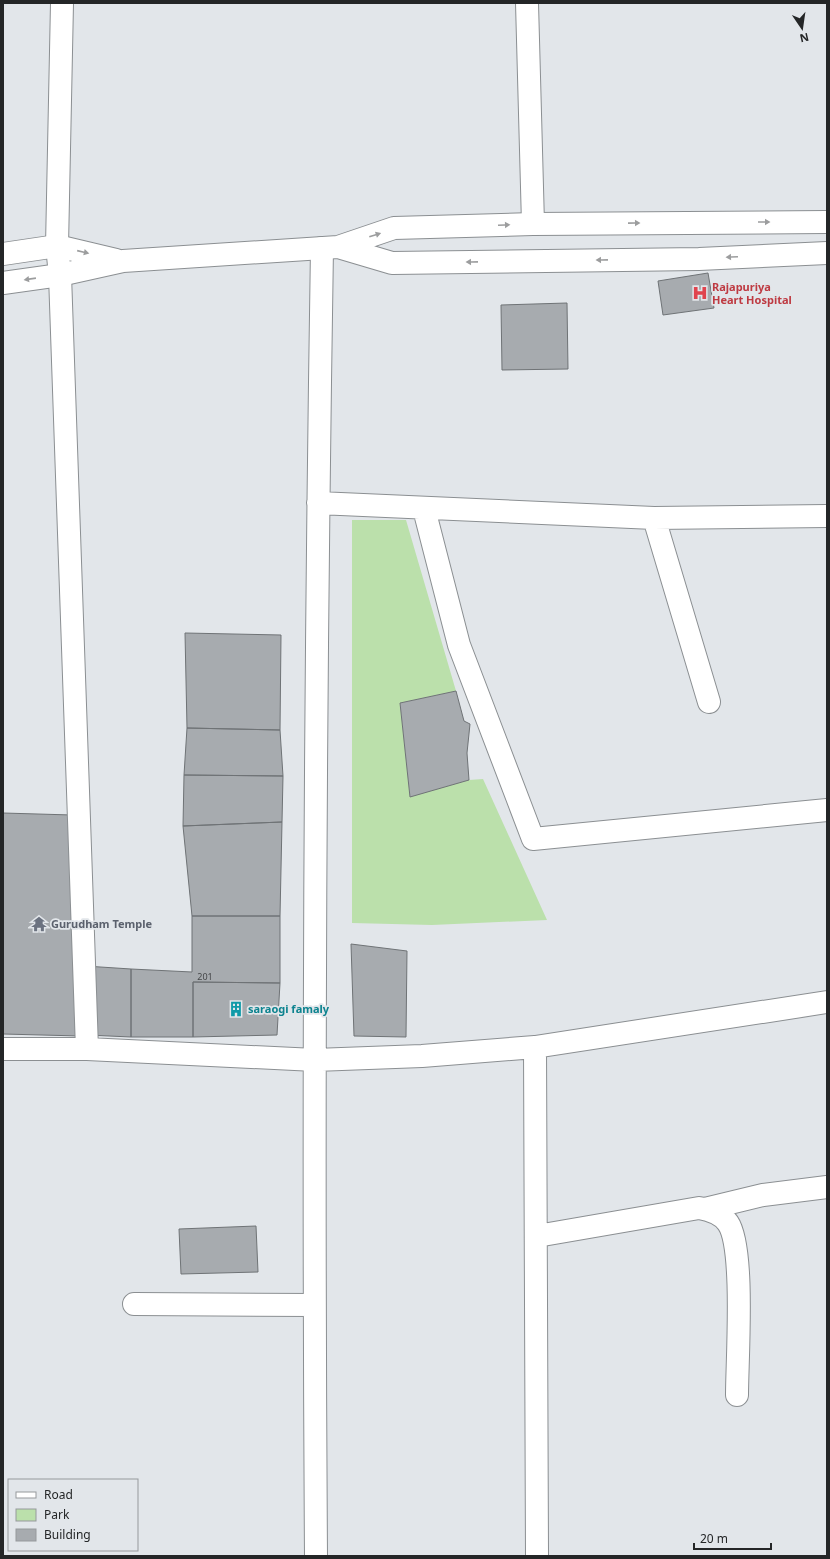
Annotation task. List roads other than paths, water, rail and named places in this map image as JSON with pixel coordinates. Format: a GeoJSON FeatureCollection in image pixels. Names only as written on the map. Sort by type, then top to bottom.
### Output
{"type":"FeatureCollection","features":[{"type":"Feature","properties":{"kind":"street"},"geometry":{"type":"LineString","coordinates":[[62,3],[57,246],[60,275],[86,1049]]}},
{"type":"Feature","properties":{"kind":"street"},"geometry":{"type":"LineString","coordinates":[[526,3],[533,224]]}},
{"type":"Feature","properties":{"kind":"street"},"geometry":{"type":"LineString","coordinates":[[3,283],[60,275],[123,261],[330,248],[394,228],[533,224],[827,222]]}},
{"type":"Feature","properties":{"kind":"street"},"geometry":{"type":"LineString","coordinates":[[3,254],[57,246],[123,261]]}},
{"type":"Feature","properties":{"kind":"street"},"geometry":{"type":"LineString","coordinates":[[330,248],[392,263],[699,259],[827,253]]}},
{"type":"Feature","properties":{"kind":"street"},"geometry":{"type":"LineString","coordinates":[[316,1556],[314,1305],[318,503],[330,248]]}},
{"type":"Feature","properties":{"kind":"street"},"geometry":{"type":"LineString","coordinates":[[318,503],[424,509],[654,518],[827,516]]}},
{"type":"Feature","properties":{"kind":"street"},"geometry":{"type":"LineString","coordinates":[[424,509],[459,646],[533,839],[827,810]]}},
{"type":"Feature","properties":{"kind":"street"},"geometry":{"type":"LineString","coordinates":[[654,518],[709,702]]}},
{"type":"Feature","properties":{"kind":"street"},"geometry":{"type":"LineString","coordinates":[[3,1049],[86,1049],[315,1060],[422,1056],[535,1047],[827,1002]]}},
{"type":"Feature","properties":{"kind":"street"},"geometry":{"type":"LineString","coordinates":[[535,1047],[543,1554]]}},
{"type":"Feature","properties":{"kind":"street"},"geometry":{"type":"LineString","coordinates":[[706,1209],[763,1195],[827,1187]]}},
{"type":"Feature","properties":{"kind":"street"},"geometry":{"type":"LineString","coordinates":[[537,1236],[699,1208],[713,1210],[728,1223],[738,1266],[737,1394]]}},
{"type":"Feature","properties":{"kind":"street"},"geometry":{"type":"LineString","coordinates":[[134,1304],[314,1305]]}},
{"type":"Feature","properties":{"kind":"place","name":"Rajapuriya Heart Hospital"},"geometry":{"type":"Point","coordinates":[700,293]}},
{"type":"Feature","properties":{"kind":"place","name":"Gurudham Temple"},"geometry":{"type":"Point","coordinates":[39,924]}},
{"type":"Feature","properties":{"kind":"place","name":"saraogi famaly"},"geometry":{"type":"Point","coordinates":[236,1009]}}]}
